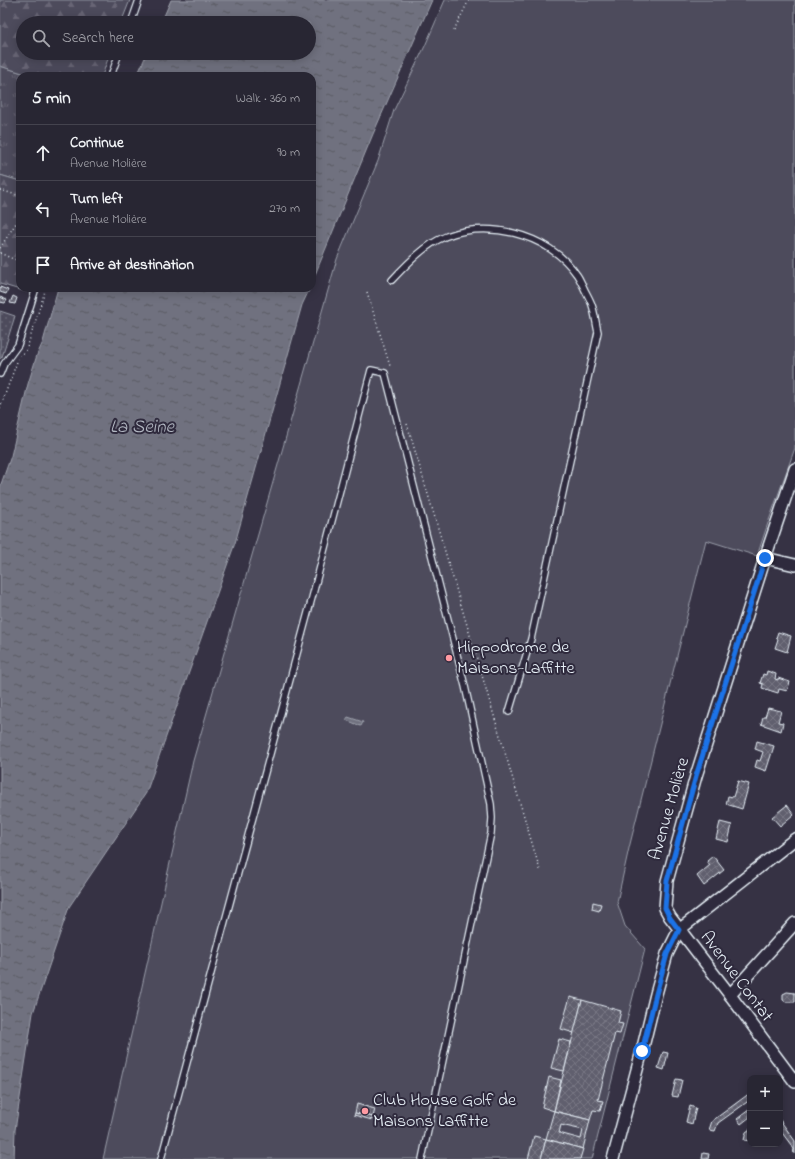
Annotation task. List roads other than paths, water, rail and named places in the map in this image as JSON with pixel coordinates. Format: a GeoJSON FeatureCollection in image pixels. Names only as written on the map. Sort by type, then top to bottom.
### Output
{"type":"FeatureCollection","features":[{"type":"Feature","properties":{"kind":"street","name":"Avenue Molière"},"geometry":{"type":"LineString","coordinates":[[679,930],[665,908],[667,881],[696,776],[795,468]]}},
{"type":"Feature","properties":{"kind":"street"},"geometry":{"type":"LineString","coordinates":[[765,558],[795,565]]}},
{"type":"Feature","properties":{"kind":"street"},"geometry":{"type":"LineString","coordinates":[[613,1159],[667,954],[679,930],[795,839]]}},
{"type":"Feature","properties":{"kind":"street"},"geometry":{"type":"LineString","coordinates":[[730,995],[795,923]]}},
{"type":"Feature","properties":{"kind":"street","name":"Avenue Contat"},"geometry":{"type":"LineString","coordinates":[[679,930],[795,1082]]}},
{"type":"Feature","properties":{"kind":"lane"},"geometry":{"type":"LineString","coordinates":[[133,16],[139,0]]}},
{"type":"Feature","properties":{"kind":"lane"},"geometry":{"type":"LineString","coordinates":[[113,72],[117,60]]}},
{"type":"Feature","properties":{"kind":"lane"},"geometry":{"type":"LineString","coordinates":[[392,280],[418,254],[437,240],[458,232],[484,229],[510,232],[534,240],[558,254],[578,275],[592,306],[598,332],[531,639],[508,712]]}},
{"type":"Feature","properties":{"kind":"lane"},"geometry":{"type":"LineString","coordinates":[[0,374],[4,364],[18,345],[35,292]]}},
{"type":"Feature","properties":{"kind":"lane"},"geometry":{"type":"LineString","coordinates":[[161,1159],[314,594],[371,370],[385,373],[466,686],[491,804],[492,818],[491,833],[422,1159]]}},
{"type":"Feature","properties":{"kind":"water"},"geometry":{"type":"Polygon","coordinates":[[[171,0],[432,0],[373,134],[316,272],[316,72],[139,72],[144,60],[316,60],[316,16],[164,16],[171,0]]]}},
{"type":"Feature","properties":{"kind":"water","name":"La Seine"},"geometry":{"type":"Polygon","coordinates":[[[57,292],[308,292],[302,305],[235,543],[146,793],[69,907],[33,1013],[15,1130],[14,1159],[0,1159],[0,487],[11,456],[28,384],[37,355],[43,342],[57,292]]]}},
{"type":"Feature","properties":{"kind":"water"},"geometry":{"type":"Polygon","coordinates":[[[348,717],[363,722],[361,726],[346,720],[348,717]]]}},
{"type":"Feature","properties":{"kind":"place","name":"Hippodrome de Maisons-Laffitte"},"geometry":{"type":"Point","coordinates":[449,658]}},
{"type":"Feature","properties":{"kind":"place","name":"Club House Golf de Maisons Laffitte"},"geometry":{"type":"Point","coordinates":[365,1111]}}]}
